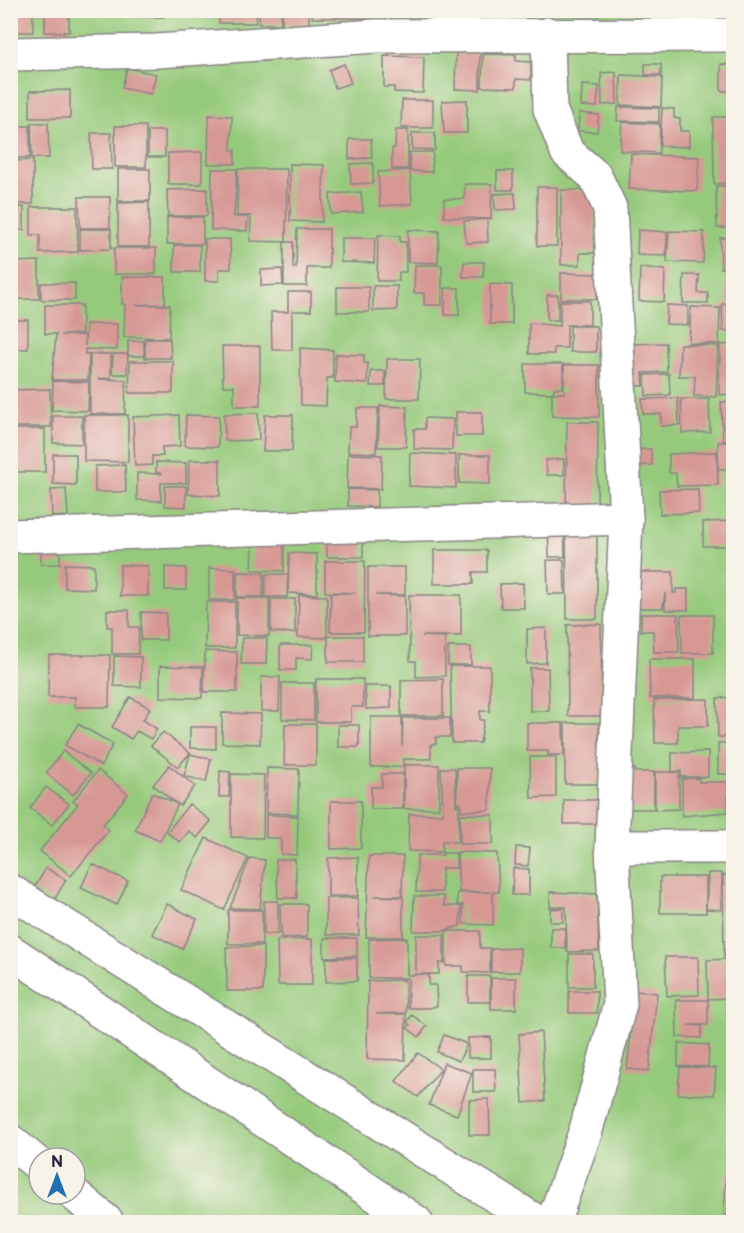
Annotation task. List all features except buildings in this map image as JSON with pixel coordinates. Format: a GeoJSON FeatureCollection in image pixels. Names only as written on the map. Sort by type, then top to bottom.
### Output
{"type":"FeatureCollection","features":[{"type":"Feature","properties":{"kind":"street"},"geometry":{"type":"LineString","coordinates":[[10,54],[157,51],[564,26],[734,35]]}},
{"type":"Feature","properties":{"kind":"street"},"geometry":{"type":"LineString","coordinates":[[553,1222],[586,1130],[620,1004],[612,847],[626,518],[610,208],[595,176],[567,152],[550,109],[564,26]]}},
{"type":"Feature","properties":{"kind":"street"},"geometry":{"type":"LineString","coordinates":[[10,536],[626,518]]}},
{"type":"Feature","properties":{"kind":"street"},"geometry":{"type":"LineString","coordinates":[[612,847],[734,847]]}},
{"type":"Feature","properties":{"kind":"street"},"geometry":{"type":"LineString","coordinates":[[10,891],[537,1222]]}},
{"type":"Feature","properties":{"kind":"street"},"geometry":{"type":"LineString","coordinates":[[10,951],[416,1222]]}},
{"type":"Feature","properties":{"kind":"street"},"geometry":{"type":"LineString","coordinates":[[10,1141],[27,1155]]}},
{"type":"Feature","properties":{"kind":"street"},"geometry":{"type":"LineString","coordinates":[[87,1205],[107,1222]]}},
{"type":"Feature","properties":{"kind":"green space"},"geometry":{"type":"Polygon","coordinates":[[[10,11],[733,11],[733,1222],[11,1222],[10,11]]]}}]}
